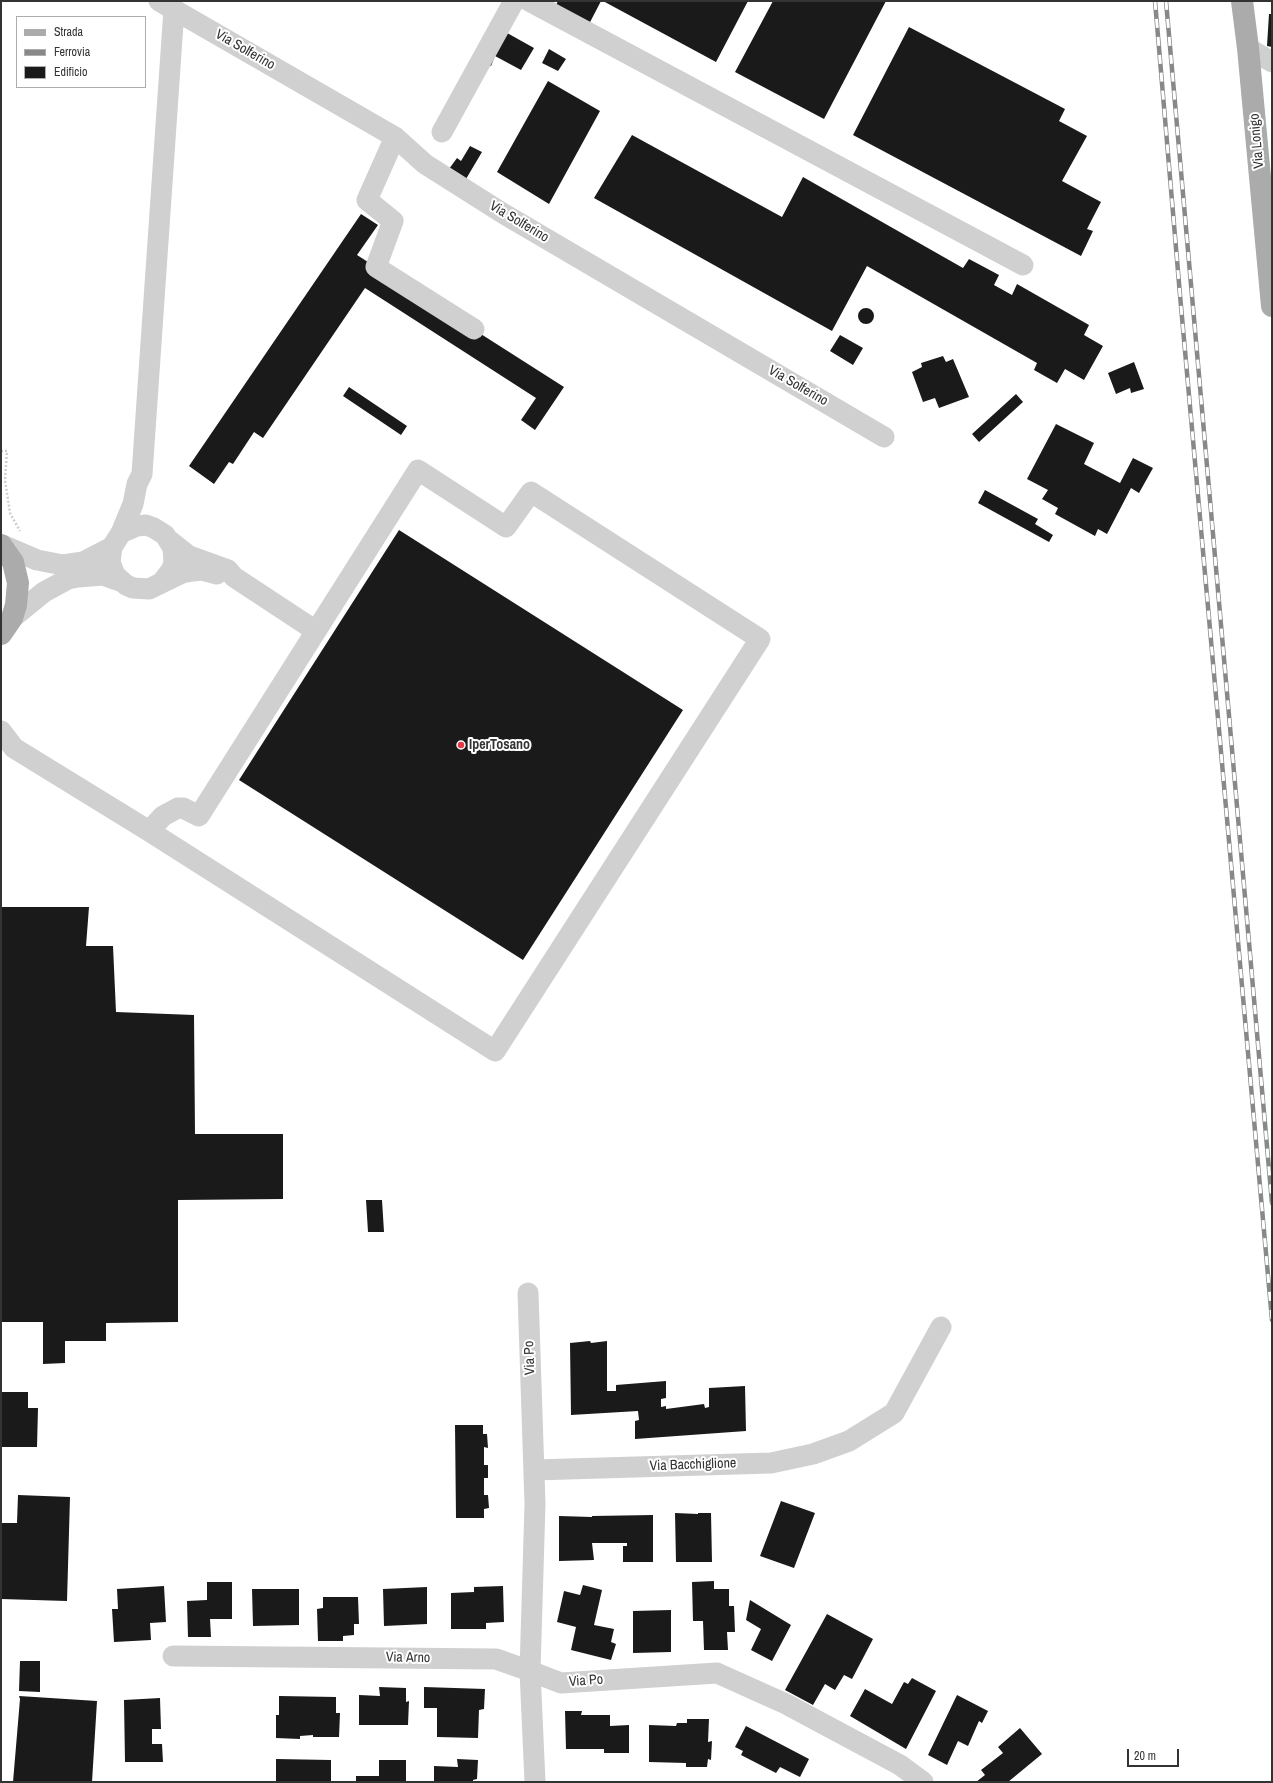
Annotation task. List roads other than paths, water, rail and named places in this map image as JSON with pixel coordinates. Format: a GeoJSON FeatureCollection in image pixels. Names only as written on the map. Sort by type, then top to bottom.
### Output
{"type":"FeatureCollection","features":[{"type":"Feature","properties":{"kind":"main road","name":"Via Lonigo"},"geometry":{"type":"LineString","coordinates":[[1242,1],[1248,48],[1272,297]]}},
{"type":"Feature","properties":{"kind":"main road"},"geometry":{"type":"LineString","coordinates":[[1,544],[12,562],[18,583],[16,605],[6,626]]}},
{"type":"Feature","properties":{"kind":"street"},"geometry":{"type":"LineString","coordinates":[[442,132],[514,1]]}},
{"type":"Feature","properties":{"kind":"street"},"geometry":{"type":"LineString","coordinates":[[529,1],[1023,265]]}},
{"type":"Feature","properties":{"kind":"street"},"geometry":{"type":"LineString","coordinates":[[120,581],[112,569],[110,554],[133,504],[137,484],[142,474],[166,5]]}},
{"type":"Feature","properties":{"kind":"street","name":"Via Solferino"},"geometry":{"type":"LineString","coordinates":[[166,5],[395,137],[425,164],[504,214],[884,437]]}},
{"type":"Feature","properties":{"kind":"street"},"geometry":{"type":"LineString","coordinates":[[1248,48],[1272,62]]}},
{"type":"Feature","properties":{"kind":"street"},"geometry":{"type":"LineString","coordinates":[[395,137],[367,200],[393,221],[376,267],[474,329]]}},
{"type":"Feature","properties":{"kind":"street"},"geometry":{"type":"LineString","coordinates":[[1,730],[14,748],[149,831],[495,1051],[760,639],[531,492],[506,527],[418,470],[199,816],[183,808],[178,808],[163,816],[149,831]]}},
{"type":"Feature","properties":{"kind":"street"},"geometry":{"type":"LineString","coordinates":[[142,474],[146,483],[146,506],[154,528]]}},
{"type":"Feature","properties":{"kind":"street"},"geometry":{"type":"LineString","coordinates":[[1,544],[46,563],[63,565],[83,562],[137,526],[154,528],[160,531],[189,556],[228,570],[234,577],[316,631]]}},
{"type":"Feature","properties":{"kind":"street"},"geometry":{"type":"LineString","coordinates":[[6,626],[44,592],[68,579],[103,575],[134,588],[141,589],[157,586],[172,570],[174,562],[173,548],[170,541]]}},
{"type":"Feature","properties":{"kind":"street"},"geometry":{"type":"LineString","coordinates":[[163,581],[193,571],[210,572],[225,577],[234,577]]}},
{"type":"Feature","properties":{"kind":"street","name":"Via Po"},"geometry":{"type":"LineString","coordinates":[[528,1293],[534,1470],[530,1671],[561,1683],[717,1673],[786,1704],[900,1764],[923,1782]]}},
{"type":"Feature","properties":{"kind":"street","name":"Via Bacchiglione"},"geometry":{"type":"LineString","coordinates":[[534,1470],[771,1463],[813,1454],[849,1441],[894,1413],[941,1327]]}},
{"type":"Feature","properties":{"kind":"street","name":"Via Arno"},"geometry":{"type":"LineString","coordinates":[[174,1656],[496,1659],[530,1671]]}},
{"type":"Feature","properties":{"kind":"street"},"geometry":{"type":"LineString","coordinates":[[530,1671],[535,1782]]}},
{"type":"Feature","properties":{"kind":"railway"},"geometry":{"type":"LineString","coordinates":[[1155,1],[1272,1320]]}},
{"type":"Feature","properties":{"kind":"railway"},"geometry":{"type":"LineString","coordinates":[[1166,1],[1272,1203]]}},
{"type":"Feature","properties":{"kind":"place","name":"IperTosano"},"geometry":{"type":"Point","coordinates":[461,745]}}]}
